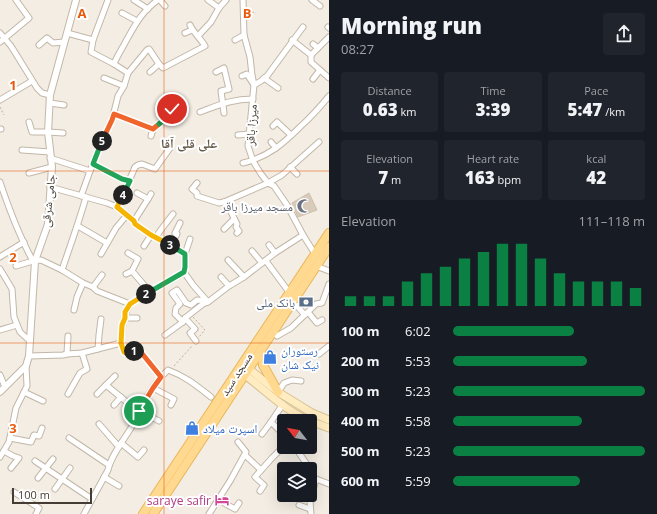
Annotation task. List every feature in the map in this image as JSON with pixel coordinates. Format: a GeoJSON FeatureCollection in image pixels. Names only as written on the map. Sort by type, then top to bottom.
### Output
{"type":"FeatureCollection","features":[{"type":"Feature","properties":{"kind":"main road","name":"مسجد سید"},"geometry":{"type":"LineString","coordinates":[[156,513],[289,292],[329,233]]}},
{"type":"Feature","properties":{"kind":"main road","name":"مسجد سید"},"geometry":{"type":"LineString","coordinates":[[144,514],[244,369],[261,351],[329,247]]}},
{"type":"Feature","properties":{"kind":"main road"},"geometry":{"type":"LineString","coordinates":[[261,351],[264,365],[278,392]]}},
{"type":"Feature","properties":{"kind":"main road"},"geometry":{"type":"LineString","coordinates":[[244,369],[312,413],[329,420]]}},
{"type":"Feature","properties":{"kind":"main road"},"geometry":{"type":"LineString","coordinates":[[244,369],[296,414]]}},
{"type":"Feature","properties":{"kind":"main road"},"geometry":{"type":"LineString","coordinates":[[317,424],[329,428]]}},
{"type":"Feature","properties":{"kind":"street"},"geometry":{"type":"LineString","coordinates":[[2,41],[29,18],[16,0]]}},
{"type":"Feature","properties":{"kind":"street","name":"جامی شرقی"},"geometry":{"type":"LineString","coordinates":[[0,392],[26,366],[29,356],[34,261],[48,224],[52,167],[48,132],[50,95],[76,0]]}},
{"type":"Feature","properties":{"kind":"street"},"geometry":{"type":"LineString","coordinates":[[108,0],[93,40],[91,52],[128,73]]}},
{"type":"Feature","properties":{"kind":"street"},"geometry":{"type":"LineString","coordinates":[[134,0],[148,9]]}},
{"type":"Feature","properties":{"kind":"street"},"geometry":{"type":"LineString","coordinates":[[114,64],[137,21],[145,11],[159,0],[165,6]]}},
{"type":"Feature","properties":{"kind":"street"},"geometry":{"type":"LineString","coordinates":[[208,0],[219,8]]}},
{"type":"Feature","properties":{"kind":"street"},"geometry":{"type":"LineString","coordinates":[[198,36],[211,22],[219,8],[226,0]]}},
{"type":"Feature","properties":{"kind":"street","name":"میرزا باقر"},"geometry":{"type":"LineString","coordinates":[[243,0],[244,35],[250,57],[254,85],[248,146],[253,161],[261,174],[268,183],[274,186],[287,205],[315,254]]}},
{"type":"Feature","properties":{"kind":"street"},"geometry":{"type":"LineString","coordinates":[[312,0],[320,6]]}},
{"type":"Feature","properties":{"kind":"street"},"geometry":{"type":"LineString","coordinates":[[122,13],[137,21]]}},
{"type":"Feature","properties":{"kind":"street"},"geometry":{"type":"LineString","coordinates":[[62,270],[70,244],[78,226],[83,196],[90,171],[116,110],[118,96],[124,86],[128,73],[147,50],[149,50],[163,68],[205,46],[191,27],[185,33]]}},
{"type":"Feature","properties":{"kind":"street"},"geometry":{"type":"LineString","coordinates":[[242,76],[246,74],[254,85],[264,78],[302,27]]}},
{"type":"Feature","properties":{"kind":"street"},"geometry":{"type":"LineString","coordinates":[[0,33],[2,41],[11,46],[36,88],[42,93],[50,95]]}},
{"type":"Feature","properties":{"kind":"street"},"geometry":{"type":"LineString","coordinates":[[67,33],[93,40]]}},
{"type":"Feature","properties":{"kind":"street"},"geometry":{"type":"LineString","coordinates":[[235,40],[244,35]]}},
{"type":"Feature","properties":{"kind":"street"},"geometry":{"type":"LineString","coordinates":[[328,74],[320,70],[311,62],[311,55],[329,37]]}},
{"type":"Feature","properties":{"kind":"street"},"geometry":{"type":"LineString","coordinates":[[39,45],[47,38],[53,43],[64,42]]}},
{"type":"Feature","properties":{"kind":"street"},"geometry":{"type":"LineString","coordinates":[[292,40],[311,55]]}},
{"type":"Feature","properties":{"kind":"street"},"geometry":{"type":"LineString","coordinates":[[313,44],[318,48]]}},
{"type":"Feature","properties":{"kind":"street"},"geometry":{"type":"LineString","coordinates":[[150,72],[159,64]]}},
{"type":"Feature","properties":{"kind":"street"},"geometry":{"type":"LineString","coordinates":[[216,72],[224,68],[229,89],[221,91],[224,113]]}},
{"type":"Feature","properties":{"kind":"street"},"geometry":{"type":"LineString","coordinates":[[313,79],[320,70]]}},
{"type":"Feature","properties":{"kind":"street"},"geometry":{"type":"LineString","coordinates":[[104,78],[124,86]]}},
{"type":"Feature","properties":{"kind":"street"},"geometry":{"type":"LineString","coordinates":[[264,78],[278,88]]}},
{"type":"Feature","properties":{"kind":"street"},"geometry":{"type":"LineString","coordinates":[[0,100],[32,81]]}},
{"type":"Feature","properties":{"kind":"street"},"geometry":{"type":"LineString","coordinates":[[243,163],[253,161],[276,148],[312,116],[329,96]]}},
{"type":"Feature","properties":{"kind":"street"},"geometry":{"type":"LineString","coordinates":[[151,136],[153,129],[172,113],[169,102],[163,99]]}},
{"type":"Feature","properties":{"kind":"street"},"geometry":{"type":"LineString","coordinates":[[200,112],[223,103],[242,99],[253,99]]}},
{"type":"Feature","properties":{"kind":"street"},"geometry":{"type":"LineString","coordinates":[[50,103],[64,105]]}},
{"type":"Feature","properties":{"kind":"street"},"geometry":{"type":"LineString","coordinates":[[114,114],[153,129]]}},
{"type":"Feature","properties":{"kind":"street"},"geometry":{"type":"LineString","coordinates":[[29,122],[32,132],[63,133]]}},
{"type":"Feature","properties":{"kind":"street"},"geometry":{"type":"LineString","coordinates":[[273,126],[277,122],[291,135]]}},
{"type":"Feature","properties":{"kind":"street"},"geometry":{"type":"LineString","coordinates":[[238,135],[249,134]]}},
{"type":"Feature","properties":{"kind":"street"},"geometry":{"type":"LineString","coordinates":[[271,142],[276,148]]}},
{"type":"Feature","properties":{"kind":"street"},"geometry":{"type":"LineString","coordinates":[[197,184],[192,190],[197,193],[197,196],[219,203],[224,202],[268,183],[282,175],[319,142]]}},
{"type":"Feature","properties":{"kind":"street"},"geometry":{"type":"LineString","coordinates":[[117,207],[135,167],[142,164],[155,169],[170,148]]}},
{"type":"Feature","properties":{"kind":"street"},"geometry":{"type":"LineString","coordinates":[[22,150],[50,155],[90,171]]}},
{"type":"Feature","properties":{"kind":"street"},"geometry":{"type":"LineString","coordinates":[[93,164],[122,179],[130,181]]}},
{"type":"Feature","properties":{"kind":"street"},"geometry":{"type":"LineString","coordinates":[[30,173],[52,167]]}},
{"type":"Feature","properties":{"kind":"street"},"geometry":{"type":"LineString","coordinates":[[290,167],[297,174]]}},
{"type":"Feature","properties":{"kind":"street"},"geometry":{"type":"LineString","coordinates":[[0,182],[10,213],[34,261]]}},
{"type":"Feature","properties":{"kind":"street"},"geometry":{"type":"LineString","coordinates":[[50,187],[117,207],[134,221],[135,224],[185,254]]}},
{"type":"Feature","properties":{"kind":"street"},"geometry":{"type":"LineString","coordinates":[[137,193],[148,199]]}},
{"type":"Feature","properties":{"kind":"street"},"geometry":{"type":"LineString","coordinates":[[134,221],[151,194]]}},
{"type":"Feature","properties":{"kind":"street"},"geometry":{"type":"LineString","coordinates":[[224,202],[227,204],[237,224],[236,227],[239,231],[237,233]]}},
{"type":"Feature","properties":{"kind":"street"},"geometry":{"type":"LineString","coordinates":[[144,246],[166,224],[173,214]]}},
{"type":"Feature","properties":{"kind":"street"},"geometry":{"type":"LineString","coordinates":[[100,254],[116,228],[127,215]]}},
{"type":"Feature","properties":{"kind":"street"},"geometry":{"type":"LineString","coordinates":[[224,229],[234,219]]}},
{"type":"Feature","properties":{"kind":"street"},"geometry":{"type":"LineString","coordinates":[[171,245],[177,234],[175,233],[180,223]]}},
{"type":"Feature","properties":{"kind":"street"},"geometry":{"type":"LineString","coordinates":[[78,226],[107,243]]}},
{"type":"Feature","properties":{"kind":"street"},"geometry":{"type":"LineString","coordinates":[[166,335],[203,304],[303,235]]}},
{"type":"Feature","properties":{"kind":"street"},"geometry":{"type":"LineString","coordinates":[[190,239],[185,254],[185,269],[193,285],[208,302]]}},
{"type":"Feature","properties":{"kind":"street"},"geometry":{"type":"LineString","coordinates":[[0,256],[24,242]]}},
{"type":"Feature","properties":{"kind":"street"},"geometry":{"type":"LineString","coordinates":[[269,245],[275,253]]}},
{"type":"Feature","properties":{"kind":"street"},"geometry":{"type":"LineString","coordinates":[[252,251],[264,262],[289,292]]}},
{"type":"Feature","properties":{"kind":"street"},"geometry":{"type":"LineString","coordinates":[[126,274],[132,271],[138,259],[128,252]]}},
{"type":"Feature","properties":{"kind":"street"},"geometry":{"type":"LineString","coordinates":[[16,266],[41,260],[97,290],[130,304]]}},
{"type":"Feature","properties":{"kind":"street"},"geometry":{"type":"LineString","coordinates":[[228,260],[244,277]]}},
{"type":"Feature","properties":{"kind":"street"},"geometry":{"type":"LineString","coordinates":[[316,266],[329,271]]}},
{"type":"Feature","properties":{"kind":"street"},"geometry":{"type":"LineString","coordinates":[[0,269],[12,289],[14,317],[17,325],[20,332],[30,341]]}},
{"type":"Feature","properties":{"kind":"street"},"geometry":{"type":"LineString","coordinates":[[29,356],[63,355],[98,349],[121,343],[122,325],[125,318],[125,312],[130,304],[185,269]]}},
{"type":"Feature","properties":{"kind":"street"},"geometry":{"type":"LineString","coordinates":[[132,271],[150,292]]}},
{"type":"Feature","properties":{"kind":"street"},"geometry":{"type":"LineString","coordinates":[[93,287],[102,275]]}},
{"type":"Feature","properties":{"kind":"street"},"geometry":{"type":"LineString","coordinates":[[221,277],[229,286]]}},
{"type":"Feature","properties":{"kind":"street"},"geometry":{"type":"LineString","coordinates":[[74,310],[77,297],[83,283]]}},
{"type":"Feature","properties":{"kind":"street"},"geometry":{"type":"LineString","coordinates":[[277,336],[291,328],[316,304],[322,303],[329,284]]}},
{"type":"Feature","properties":{"kind":"street"},"geometry":{"type":"LineString","coordinates":[[196,341],[190,333],[195,329],[175,314],[176,308],[180,304],[172,293],[177,290],[186,303],[191,305],[197,300],[208,302]]}},
{"type":"Feature","properties":{"kind":"street"},"geometry":{"type":"LineString","coordinates":[[296,304],[317,323],[322,320]]}},
{"type":"Feature","properties":{"kind":"street"},"geometry":{"type":"LineString","coordinates":[[98,349],[101,318]]}},
{"type":"Feature","properties":{"kind":"street"},"geometry":{"type":"LineString","coordinates":[[125,318],[137,318]]}},
{"type":"Feature","properties":{"kind":"street"},"geometry":{"type":"LineString","coordinates":[[0,330],[17,325]]}},
{"type":"Feature","properties":{"kind":"street"},"geometry":{"type":"LineString","coordinates":[[67,354],[68,336]]}},
{"type":"Feature","properties":{"kind":"street"},"geometry":{"type":"LineString","coordinates":[[319,354],[329,346]]}},
{"type":"Feature","properties":{"kind":"street"},"geometry":{"type":"LineString","coordinates":[[68,394],[80,373],[87,369],[82,352]]}},
{"type":"Feature","properties":{"kind":"street"},"geometry":{"type":"LineString","coordinates":[[0,457],[9,442],[16,408],[27,386],[26,366]]}},
{"type":"Feature","properties":{"kind":"street"},"geometry":{"type":"LineString","coordinates":[[84,514],[139,411],[153,388],[168,370],[191,381],[211,397]]}},
{"type":"Feature","properties":{"kind":"street"},"geometry":{"type":"LineString","coordinates":[[0,375],[5,386]]}},
{"type":"Feature","properties":{"kind":"street"},"geometry":{"type":"LineString","coordinates":[[97,394],[115,376]]}},
{"type":"Feature","properties":{"kind":"street"},"geometry":{"type":"LineString","coordinates":[[278,392],[284,383],[292,380],[301,381]]}},
{"type":"Feature","properties":{"kind":"street"},"geometry":{"type":"LineString","coordinates":[[106,385],[134,408],[159,421]]}},
{"type":"Feature","properties":{"kind":"street"},"geometry":{"type":"LineString","coordinates":[[153,388],[174,399],[171,405]]}},
{"type":"Feature","properties":{"kind":"street"},"geometry":{"type":"LineString","coordinates":[[24,392],[43,401]]}},
{"type":"Feature","properties":{"kind":"street"},"geometry":{"type":"LineString","coordinates":[[114,405],[121,397]]}},
{"type":"Feature","properties":{"kind":"street"},"geometry":{"type":"LineString","coordinates":[[262,434],[283,404]]}},
{"type":"Feature","properties":{"kind":"street"},"geometry":{"type":"LineString","coordinates":[[271,422],[277,428]]}},
{"type":"Feature","properties":{"kind":"street"},"geometry":{"type":"LineString","coordinates":[[99,424],[120,445],[138,457],[144,450]]}},
{"type":"Feature","properties":{"kind":"street"},"geometry":{"type":"LineString","coordinates":[[10,438],[31,442],[34,436],[39,436],[42,428]]}},
{"type":"Feature","properties":{"kind":"street"},"geometry":{"type":"LineString","coordinates":[[69,438],[109,465]]}},
{"type":"Feature","properties":{"kind":"street"},"geometry":{"type":"LineString","coordinates":[[209,514],[230,482],[245,455],[246,452],[238,442]]}},
{"type":"Feature","properties":{"kind":"street"},"geometry":{"type":"LineString","coordinates":[[4,451],[19,458],[11,468]]}},
{"type":"Feature","properties":{"kind":"street"},"geometry":{"type":"LineString","coordinates":[[260,491],[264,485],[255,477],[277,453]]}},
{"type":"Feature","properties":{"kind":"street"},"geometry":{"type":"LineString","coordinates":[[245,455],[261,470]]}},
{"type":"Feature","properties":{"kind":"street"},"geometry":{"type":"LineString","coordinates":[[38,478],[53,459]]}},
{"type":"Feature","properties":{"kind":"street"},"geometry":{"type":"LineString","coordinates":[[35,461],[92,499]]}},
{"type":"Feature","properties":{"kind":"street"},"geometry":{"type":"LineString","coordinates":[[56,489],[70,468]]}},
{"type":"Feature","properties":{"kind":"street"},"geometry":{"type":"LineString","coordinates":[[104,477],[119,486]]}},
{"type":"Feature","properties":{"kind":"street"},"geometry":{"type":"LineString","coordinates":[[317,479],[329,484]]}},
{"type":"Feature","properties":{"kind":"street"},"geometry":{"type":"LineString","coordinates":[[14,492],[39,508],[36,514]]}},
{"type":"Feature","properties":{"kind":"street"},"geometry":{"type":"LineString","coordinates":[[220,498],[224,501],[224,503],[235,510],[239,503]]}},
{"type":"Feature","properties":{"kind":"street"},"geometry":{"type":"LineString","coordinates":[[310,502],[311,512]]}},
{"type":"Feature","properties":{"kind":"street"},"geometry":{"type":"LineString","coordinates":[[299,505],[311,512]]}},
{"type":"Feature","properties":{"kind":"lane"},"geometry":{"type":"LineString","coordinates":[[121,343],[124,352],[126,353],[140,351],[161,377]]}},
{"type":"Feature","properties":{"kind":"path"},"geometry":{"type":"LineString","coordinates":[[243,11],[256,13]]}},
{"type":"Feature","properties":{"kind":"path"},"geometry":{"type":"LineString","coordinates":[[0,107],[4,115]]}},
{"type":"Feature","properties":{"kind":"building","name":"مسجد میرزا باقر"},"geometry":{"type":"Polygon","coordinates":[[[309,193],[317,210],[298,217],[292,203],[309,193]]]}},
{"type":"Feature","properties":{"kind":"place","name":"مسجد میرزا باقر"},"geometry":{"type":"Point","coordinates":[304,206]}},
{"type":"Feature","properties":{"kind":"place","name":"بانک ملی"},"geometry":{"type":"Point","coordinates":[306,302]}},
{"type":"Feature","properties":{"kind":"place","name":"رستوران نیک شان"},"geometry":{"type":"Point","coordinates":[270,357]}},
{"type":"Feature","properties":{"kind":"place","name":"اسپرت میلاد"},"geometry":{"type":"Point","coordinates":[192,428]}},
{"type":"Feature","properties":{"kind":"place","name":"saraye safir"},"geometry":{"type":"Point","coordinates":[222,500]}},
{"type":"Feature","properties":{"kind":"district","name":"علی قلی آقا"},"geometry":{"type":"Point","coordinates":[189,143]}},
{"type":"Feature","properties":{"kind":"route"},"geometry":{"type":"LineString","coordinates":[[139,411],[161,377],[140,351],[124,352],[121,343],[122,325],[125,318],[125,312],[130,304],[184,272],[185,254],[151,235],[135,224],[134,221],[117,207],[130,181],[122,179],[93,164],[114,114],[153,129],[172,113],[172,109]]}}]}
